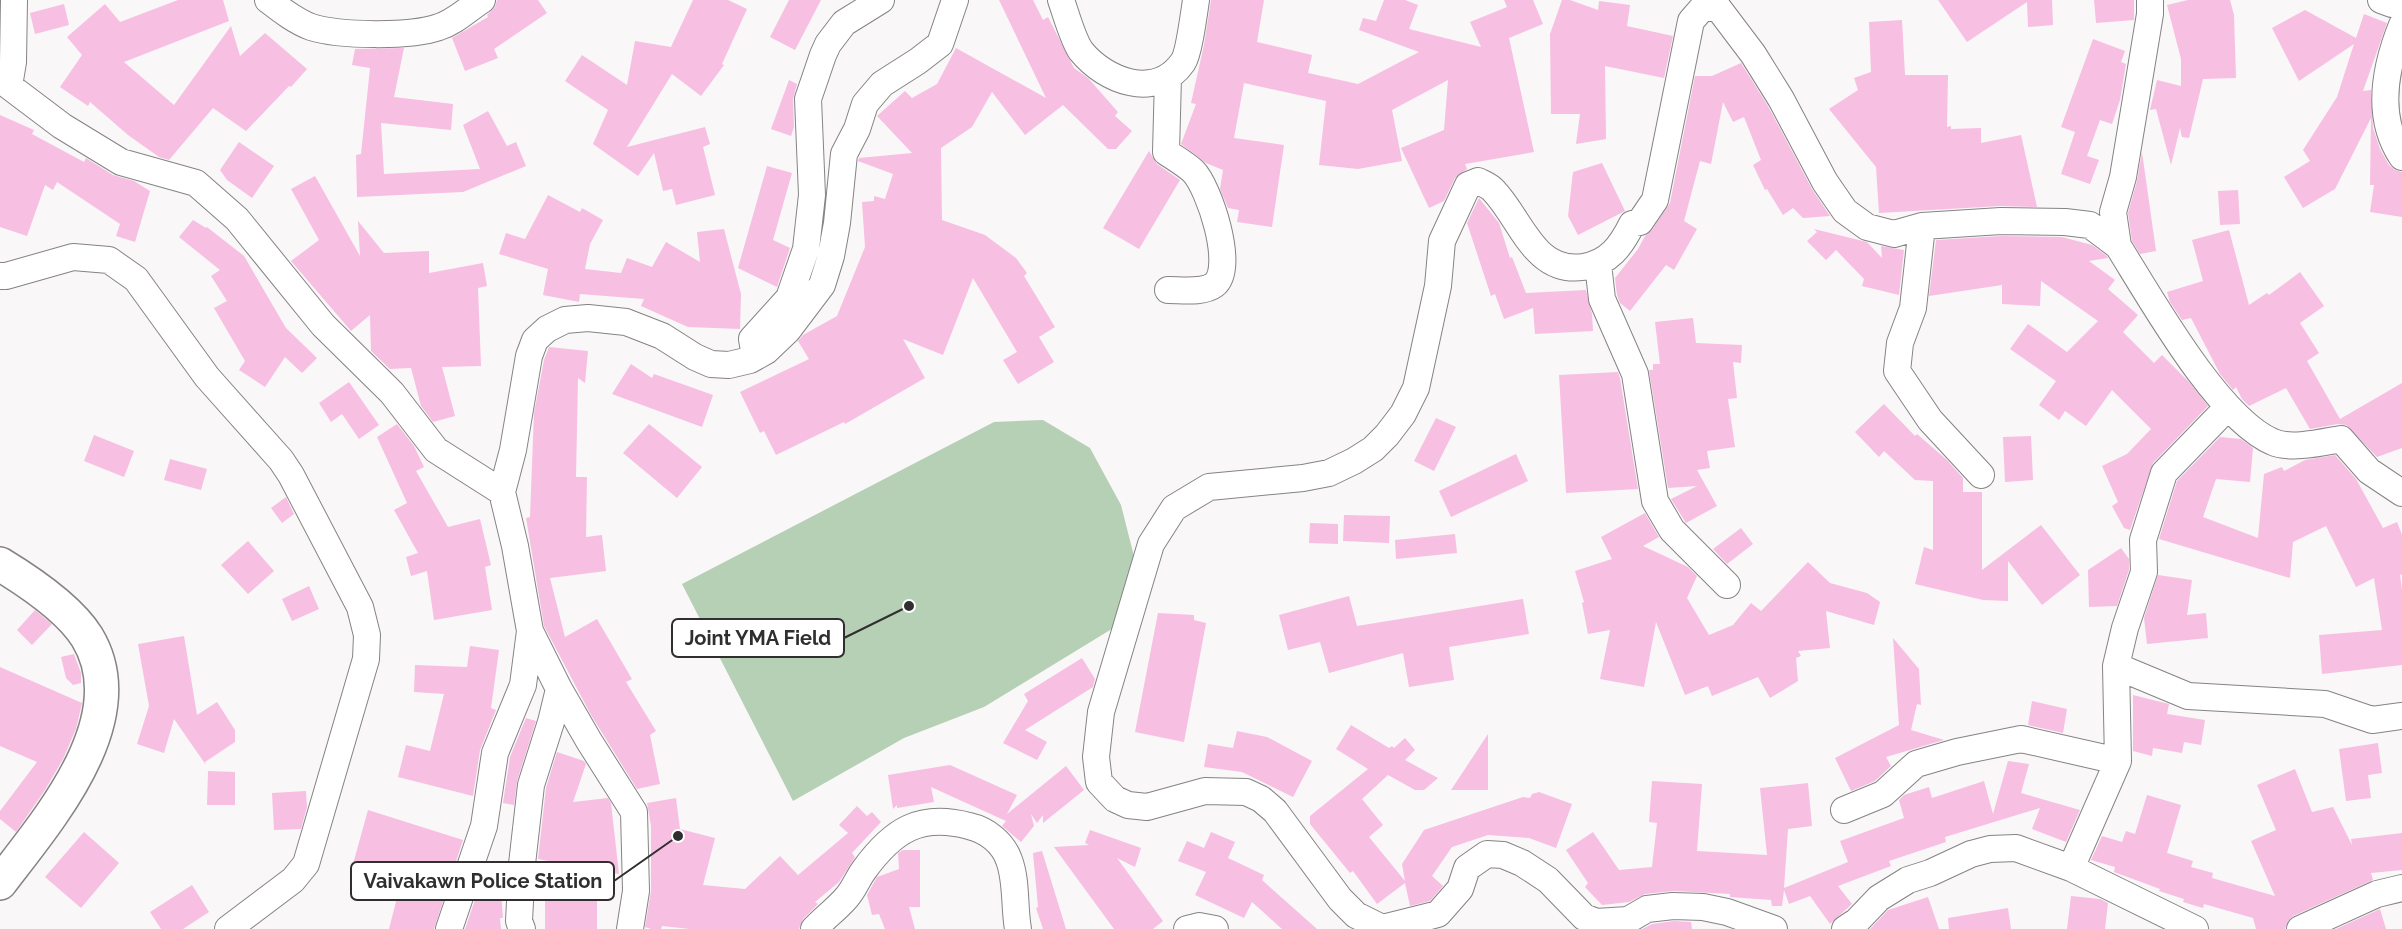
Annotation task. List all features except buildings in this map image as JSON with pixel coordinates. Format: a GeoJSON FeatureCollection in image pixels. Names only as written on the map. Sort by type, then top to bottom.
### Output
{"type":"FeatureCollection","features":[{"type":"Feature","properties":{"kind":"highway"},"geometry":{"type":"LineString","coordinates":[[0,564],[60,607],[86,636],[98,663],[102,690],[98,722],[86,756],[53,813],[0,883]]}},
{"type":"Feature","properties":{"kind":"street"},"geometry":{"type":"LineString","coordinates":[[15,0],[13,62],[5,81],[62,126],[121,162],[196,183],[237,219],[323,325],[392,393],[436,450],[502,492]]}},
{"type":"Feature","properties":{"kind":"street"},"geometry":{"type":"LineString","coordinates":[[268,0],[286,14],[311,27],[347,33],[418,31],[440,27],[482,0]]}},
{"type":"Feature","properties":{"kind":"street"},"geometry":{"type":"LineString","coordinates":[[755,357],[752,339],[789,298],[806,249],[812,195],[807,107],[810,91],[828,44],[837,30],[844,23],[881,0]]}},
{"type":"Feature","properties":{"kind":"street"},"geometry":{"type":"LineString","coordinates":[[630,929],[636,891],[634,812],[559,689],[530,631],[515,546],[502,492],[513,450],[529,356],[535,340],[547,329],[566,320],[588,318],[626,322],[662,336],[695,357],[711,364],[729,365],[766,351],[788,330],[822,285],[837,222],[844,154],[857,129],[865,104],[882,84],[918,61],[939,44],[955,0]]}},
{"type":"Feature","properties":{"kind":"street"},"geometry":{"type":"LineString","coordinates":[[1061,0],[1081,50],[1106,73],[1131,84],[1149,84],[1168,77],[1184,61],[1196,0]]}},
{"type":"Feature","properties":{"kind":"street"},"geometry":{"type":"LineString","coordinates":[[2118,246],[2113,212],[2123,177],[2150,0]]}},
{"type":"Feature","properties":{"kind":"street"},"geometry":{"type":"LineString","coordinates":[[2381,0],[2392,4],[2402,4]]}},
{"type":"Feature","properties":{"kind":"street"},"geometry":{"type":"LineString","coordinates":[[1774,929],[1727,912],[1703,907],[1673,906],[1647,909],[1628,920],[1596,922],[1584,917],[1548,880],[1522,863],[1503,855],[1487,854],[1467,868],[1460,889],[1438,914],[1382,928],[1356,915],[1340,900],[1275,812],[1261,799],[1246,792],[1205,791],[1147,807],[1128,806],[1115,799],[1099,782],[1096,757],[1101,712],[1151,544],[1174,507],[1209,487],[1303,478],[1329,473],[1353,462],[1387,435],[1403,414],[1416,388],[1438,286],[1442,241],[1468,184],[1478,181],[1493,189],[1530,243],[1546,258],[1563,267],[1598,264],[1621,245],[1632,224],[1640,222],[1655,200],[1691,21],[1704,6],[1719,9],[1753,54],[1845,212],[1867,227],[1894,234],[1922,226],[2001,221],[2065,222],[2090,225],[2118,246],[2170,329],[2228,407],[2244,422],[2274,443],[2301,445],[2341,439],[2369,471],[2402,493]]}},
{"type":"Feature","properties":{"kind":"street"},"geometry":{"type":"LineString","coordinates":[[2402,25],[2393,47],[2385,86],[2387,122],[2402,157]]}},
{"type":"Feature","properties":{"kind":"street"},"geometry":{"type":"LineString","coordinates":[[1168,77],[1166,152],[1195,172],[1216,217],[1223,259],[1222,276],[1214,286],[1200,290],[1168,290]]}},
{"type":"Feature","properties":{"kind":"street"},"geometry":{"type":"LineString","coordinates":[[1922,226],[1913,308],[1900,343],[1898,371],[1930,420],[1981,475]]}},
{"type":"Feature","properties":{"kind":"street"},"geometry":{"type":"LineString","coordinates":[[0,276],[73,257],[109,260],[136,279],[207,378],[291,475],[360,607],[368,635],[366,659],[306,864],[293,880],[228,929]]}},
{"type":"Feature","properties":{"kind":"street"},"geometry":{"type":"LineString","coordinates":[[1598,264],[1602,299],[1635,374],[1655,501],[1672,530],[1726,585]]}},
{"type":"Feature","properties":{"kind":"street"},"geometry":{"type":"LineString","coordinates":[[2071,868],[2118,761],[2116,666],[2144,572],[2143,540],[2164,472],[2228,407]]}},
{"type":"Feature","properties":{"kind":"street"},"geometry":{"type":"LineString","coordinates":[[449,929],[484,826],[495,753],[523,685],[530,631]]}},
{"type":"Feature","properties":{"kind":"street"},"geometry":{"type":"LineString","coordinates":[[2116,666],[2188,696],[2325,704],[2372,720],[2402,716]]}},
{"type":"Feature","properties":{"kind":"street"},"geometry":{"type":"LineString","coordinates":[[522,929],[519,921],[522,864],[531,785],[559,689]]}},
{"type":"Feature","properties":{"kind":"street"},"geometry":{"type":"LineString","coordinates":[[1844,810],[1883,794],[1916,764],[1957,752],[2021,739],[2118,761]]}},
{"type":"Feature","properties":{"kind":"street"},"geometry":{"type":"LineString","coordinates":[[814,929],[847,897],[865,868],[895,836],[911,825],[929,821],[952,821],[974,827],[991,836],[1003,847],[1010,862],[1018,929]]}},
{"type":"Feature","properties":{"kind":"street"},"geometry":{"type":"LineString","coordinates":[[1845,929],[1857,921],[1879,898],[1908,880],[1930,873],[1971,854],[1990,849],[2016,848],[2071,868],[2195,929]]}},
{"type":"Feature","properties":{"kind":"street"},"geometry":{"type":"LineString","coordinates":[[2300,929],[2377,894],[2402,888]]}},
{"type":"Feature","properties":{"kind":"street"},"geometry":{"type":"LineString","coordinates":[[1186,929],[1199,926],[1215,929]]}},
{"type":"Feature","properties":{"kind":"green space"},"geometry":{"type":"Polygon","coordinates":[[[1043,420],[1090,448],[1121,505],[1138,572],[1115,627],[984,707],[904,738],[793,801],[682,584],[994,422],[1043,420]]]}},
{"type":"Feature","properties":{"kind":"place","name":"Joint YMA Field"},"geometry":{"type":"Point","coordinates":[909,606]}},
{"type":"Feature","properties":{"kind":"place","name":"Vaivakawn Police Station"},"geometry":{"type":"Point","coordinates":[678,836]}}]}
